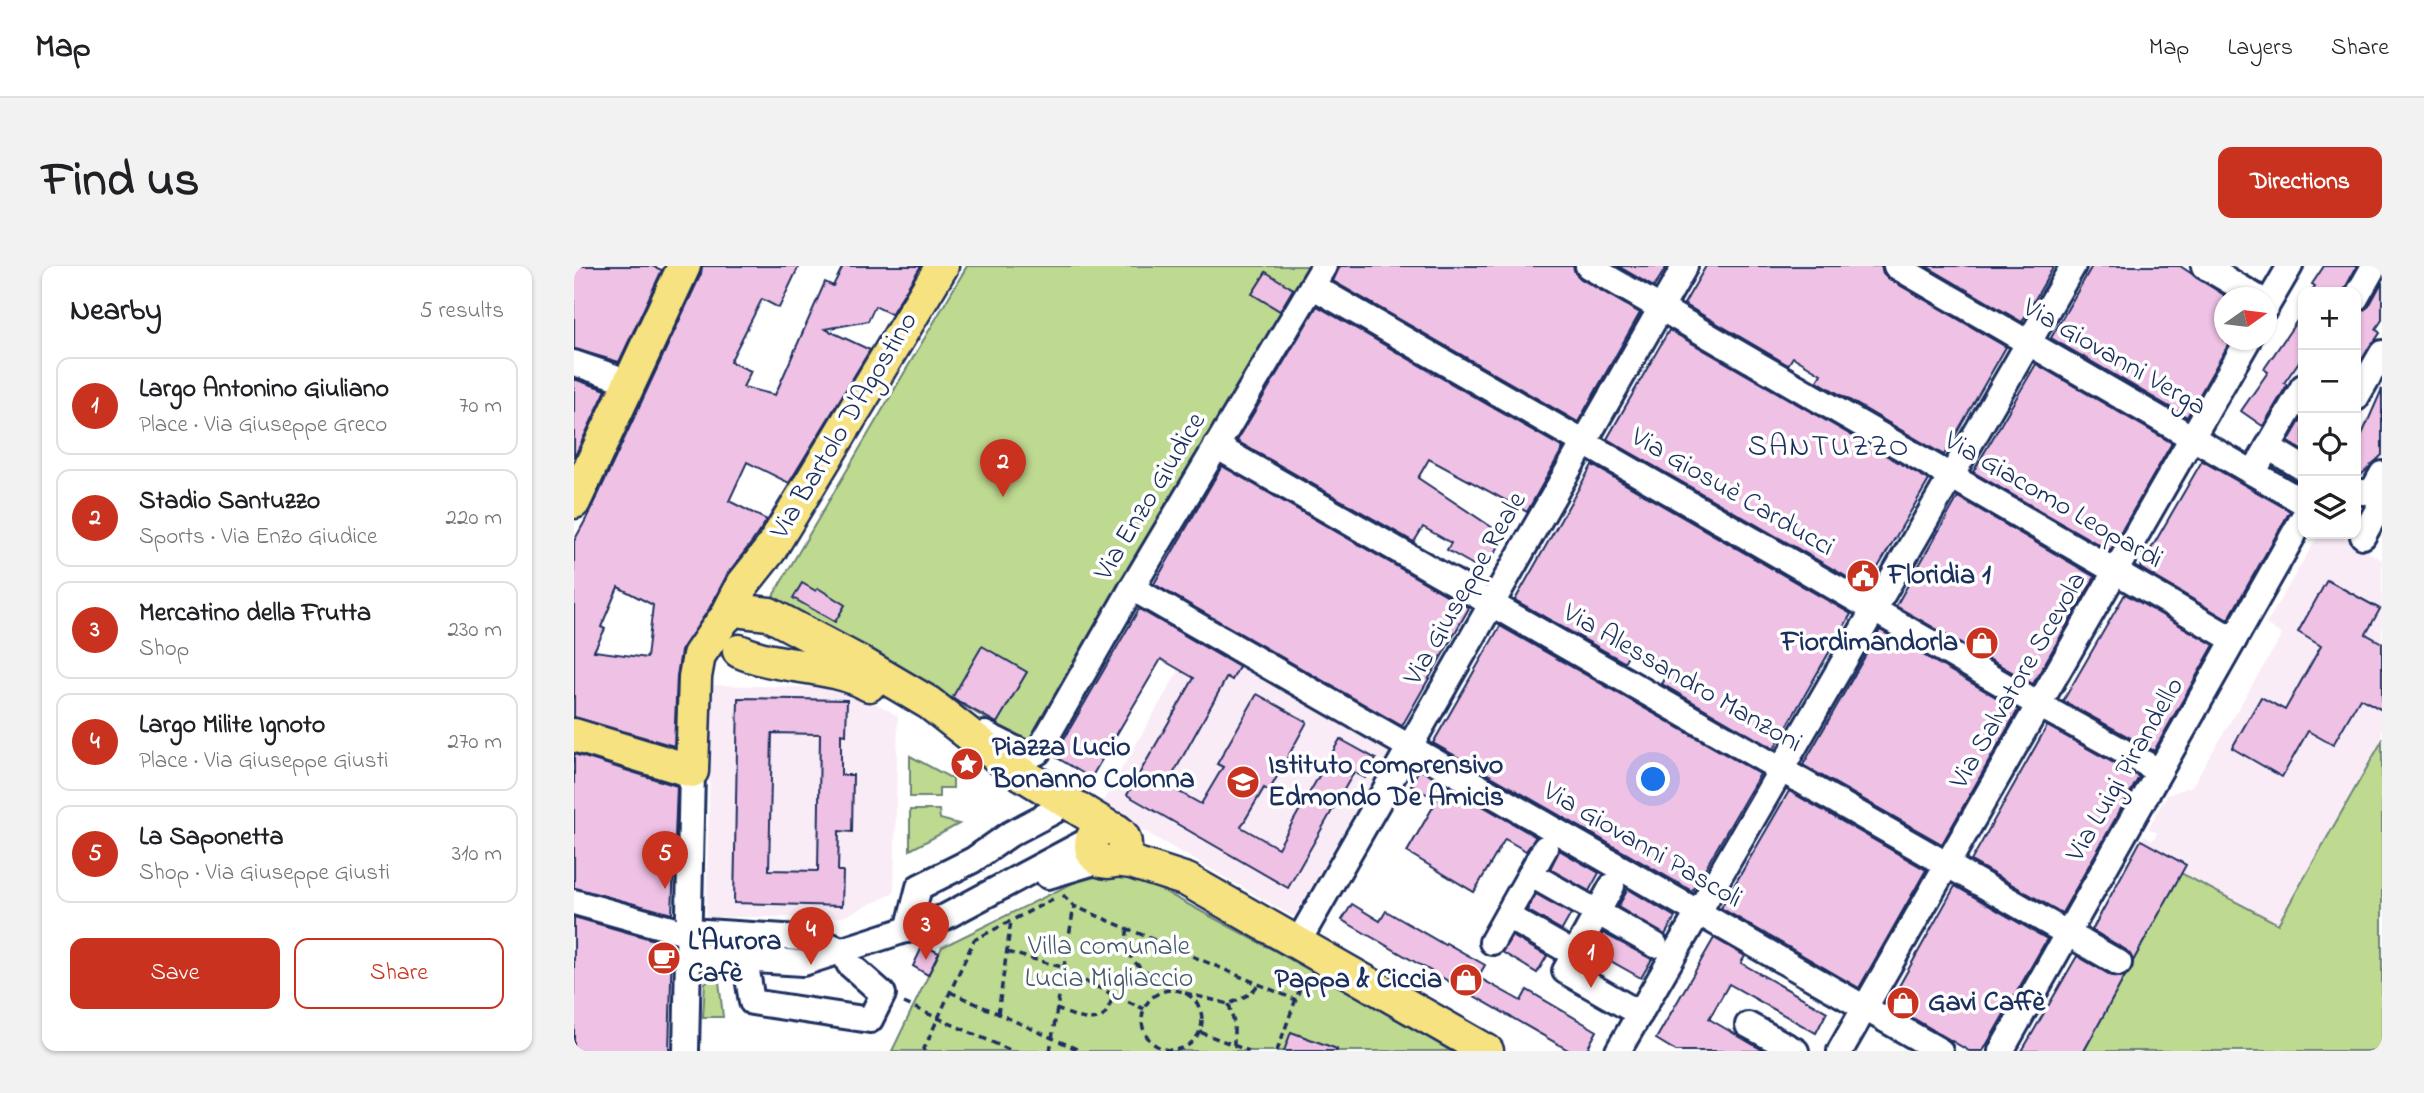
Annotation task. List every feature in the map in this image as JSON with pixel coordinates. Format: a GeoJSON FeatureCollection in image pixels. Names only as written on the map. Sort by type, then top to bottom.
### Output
{"type":"FeatureCollection","features":[{"type":"Feature","properties":{"kind":"main road"},"geometry":{"type":"LineString","coordinates":[[574,502],[684,266]]}},
{"type":"Feature","properties":{"kind":"main road","name":"Via Bartolo D'Agostino"},"geometry":{"type":"LineString","coordinates":[[692,771],[695,677],[699,654],[741,616],[743,584],[770,550],[942,266]]}},
{"type":"Feature","properties":{"kind":"main road"},"geometry":{"type":"LineString","coordinates":[[1105,843],[929,703],[828,645],[769,614],[741,616],[721,638],[725,645],[743,652],[853,676],[905,706],[998,774],[1054,811],[1105,843],[1142,865],[1187,880],[1487,1051]]}},
{"type":"Feature","properties":{"kind":"main road"},"geometry":{"type":"LineString","coordinates":[[695,677],[743,652]]}},
{"type":"Feature","properties":{"kind":"main road"},"geometry":{"type":"LineString","coordinates":[[574,735],[692,771]]}},
{"type":"Feature","properties":{"kind":"street","name":"Via Giacomo Leopardi"},"geometry":{"type":"LineString","coordinates":[[1588,266],[2234,640]]}},
{"type":"Feature","properties":{"kind":"street","name":"Via Giuseppe Reale"},"geometry":{"type":"LineString","coordinates":[[1298,942],[1685,266]]}},
{"type":"Feature","properties":{"kind":"street","name":"Via Giovanni Verga"},"geometry":{"type":"LineString","coordinates":[[1896,266],[2298,499]]}},
{"type":"Feature","properties":{"kind":"street"},"geometry":{"type":"LineString","coordinates":[[1618,1051],[2073,266]]}},
{"type":"Feature","properties":{"kind":"street"},"geometry":{"type":"LineString","coordinates":[[2204,266],[2239,287]]}},
{"type":"Feature","properties":{"kind":"street"},"geometry":{"type":"LineString","coordinates":[[2276,287],[2290,266]]}},
{"type":"Feature","properties":{"kind":"street"},"geometry":{"type":"LineString","coordinates":[[2361,289],[2374,266]]}},
{"type":"Feature","properties":{"kind":"street","name":"Via Giosuè Carducci"},"geometry":{"type":"LineString","coordinates":[[1318,276],[1584,442],[2039,705],[2159,771]]}},
{"type":"Feature","properties":{"kind":"street","name":"Via Enzo Giudice"},"geometry":{"type":"LineString","coordinates":[[929,703],[1017,751],[1030,756],[1038,752],[1132,588],[1318,276]]}},
{"type":"Feature","properties":{"kind":"street","name":"Via Salvatore Scevola"},"geometry":{"type":"LineString","coordinates":[[1840,1051],[2242,350]]}},
{"type":"Feature","properties":{"kind":"street"},"geometry":{"type":"LineString","coordinates":[[2361,389],[2382,353]]}},
{"type":"Feature","properties":{"kind":"street"},"geometry":{"type":"LineString","coordinates":[[574,363],[630,382]]}},
{"type":"Feature","properties":{"kind":"street"},"geometry":{"type":"LineString","coordinates":[[2253,473],[2298,396]]}},
{"type":"Feature","properties":{"kind":"street","name":"Via Alessandro Manzoni"},"geometry":{"type":"LineString","coordinates":[[1216,446],[2119,962]]}},
{"type":"Feature","properties":{"kind":"street"},"geometry":{"type":"LineString","coordinates":[[2268,447],[2298,465]]}},
{"type":"Feature","properties":{"kind":"street"},"geometry":{"type":"LineString","coordinates":[[2361,492],[2372,492],[2382,474]]}},
{"type":"Feature","properties":{"kind":"street"},"geometry":{"type":"LineString","coordinates":[[2367,538],[2382,502]]}},
{"type":"Feature","properties":{"kind":"street","name":"Via Luigi Pirandello"},"geometry":{"type":"LineString","coordinates":[[2001,1051],[2298,527]]}},
{"type":"Feature","properties":{"kind":"street","name":"Via Giovanni Pascoli"},"geometry":{"type":"LineString","coordinates":[[1132,588],[1940,1051]]}},
{"type":"Feature","properties":{"kind":"street"},"geometry":{"type":"LineString","coordinates":[[686,1051],[692,771]]}},
{"type":"Feature","properties":{"kind":"street"},"geometry":{"type":"LineString","coordinates":[[908,930],[919,887],[973,860],[1010,834],[1054,811]]}},
{"type":"Feature","properties":{"kind":"street"},"geometry":{"type":"LineString","coordinates":[[574,902],[745,960],[803,963],[945,917],[1105,843]]}},
{"type":"Feature","properties":{"kind":"street"},"geometry":{"type":"LineString","coordinates":[[1492,942],[1545,848]]}},
{"type":"Feature","properties":{"kind":"street"},"geometry":{"type":"LineString","coordinates":[[1530,874],[1655,945]]}},
{"type":"Feature","properties":{"kind":"street"},"geometry":{"type":"LineString","coordinates":[[1569,963],[1612,886]]}},
{"type":"Feature","properties":{"kind":"street"},"geometry":{"type":"LineString","coordinates":[[1507,916],[1640,1014]]}},
{"type":"Feature","properties":{"kind":"street"},"geometry":{"type":"LineString","coordinates":[[689,940],[814,939],[843,951],[849,964],[883,993],[870,1020],[752,1002],[745,960]]}},
{"type":"Feature","properties":{"kind":"street"},"geometry":{"type":"LineString","coordinates":[[1748,1025],[1796,1051]]}},
{"type":"Feature","properties":{"kind":"path"},"geometry":{"type":"LineString","coordinates":[[923,1051],[974,940],[1063,895],[1074,906],[1296,1000]]}},
{"type":"Feature","properties":{"kind":"path"},"geometry":{"type":"LineString","coordinates":[[1050,1051],[1074,906]]}},
{"type":"Feature","properties":{"kind":"path"},"geometry":{"type":"LineString","coordinates":[[998,1014],[1011,921]]}},
{"type":"Feature","properties":{"kind":"path"},"geometry":{"type":"LineString","coordinates":[[1128,929],[1125,941],[1127,953],[1139,967],[1172,990]]}},
{"type":"Feature","properties":{"kind":"path"},"geometry":{"type":"LineString","coordinates":[[1007,952],[1063,969],[1144,1009]]}},
{"type":"Feature","properties":{"kind":"path"},"geometry":{"type":"LineString","coordinates":[[1277,1051],[1304,976]]}},
{"type":"Feature","properties":{"kind":"path"},"geometry":{"type":"LineString","coordinates":[[1183,992],[1193,999],[1200,1009],[1200,1032],[1184,1050],[1165,1050],[1150,1042],[1144,1032],[1144,1009],[1150,999],[1160,992],[1172,990],[1183,992],[1229,1004],[1250,994],[1259,984]]}},
{"type":"Feature","properties":{"kind":"path"},"geometry":{"type":"LineString","coordinates":[[950,992],[1081,1051]]}},
{"type":"Feature","properties":{"kind":"path"},"geometry":{"type":"LineString","coordinates":[[883,993],[1012,1051]]}},
{"type":"Feature","properties":{"kind":"path"},"geometry":{"type":"LineString","coordinates":[[1056,1009],[1092,1021],[1103,1017],[1114,995]]}},
{"type":"Feature","properties":{"kind":"path"},"geometry":{"type":"LineString","coordinates":[[1229,1004],[1234,1023],[1234,1045]]}},
{"type":"Feature","properties":{"kind":"path"},"geometry":{"type":"LineString","coordinates":[[1200,1032],[1249,1051]]}},
{"type":"Feature","properties":{"kind":"shaded area"},"geometry":{"type":"Polygon","coordinates":[[[2316,539],[2346,539],[2382,560],[2382,741],[2278,924],[2181,873],[2186,865],[2141,840],[2144,835],[2153,840],[2157,833],[2148,828],[2167,795],[2192,786],[2282,635],[2266,624],[2316,539]]]}},
{"type":"Feature","properties":{"kind":"shaded area","name":"Istituto comprensivo Edmondo De Amicis"},"geometry":{"type":"Polygon","coordinates":[[[1197,639],[1391,750],[1294,917],[1100,806],[1197,639]]]}},
{"type":"Feature","properties":{"kind":"shaded area"},"geometry":{"type":"Polygon","coordinates":[[[712,685],[850,688],[898,716],[894,893],[843,917],[706,917],[712,685]]]}},
{"type":"Feature","properties":{"kind":"green space"},"geometry":{"type":"Polygon","coordinates":[[[967,266],[1310,266],[1029,745],[773,596],[967,266]]]}},
{"type":"Feature","properties":{"kind":"green space"},"geometry":{"type":"Polygon","coordinates":[[[2382,741],[2382,1051],[2084,1051],[2181,873],[2278,924],[2382,741]]]}},
{"type":"Feature","properties":{"kind":"green space"},"geometry":{"type":"Polygon","coordinates":[[[910,756],[953,779],[953,788],[939,788],[939,797],[910,797],[910,756]]]}},
{"type":"Feature","properties":{"kind":"green space"},"geometry":{"type":"Polygon","coordinates":[[[910,810],[939,810],[940,819],[959,824],[910,850],[910,810]]]}},
{"type":"Feature","properties":{"kind":"green space","name":"Villa comunale Lucia Migliaccio"},"geometry":{"type":"Polygon","coordinates":[[[1119,874],[1141,879],[1307,968],[1451,1051],[892,1051],[942,947],[1073,883],[1119,874]]]}},
{"type":"Feature","properties":{"kind":"green space"},"geometry":{"type":"Polygon","coordinates":[[[713,976],[719,981],[723,1017],[703,1017],[705,983],[713,976]]]}},
{"type":"Feature","properties":{"kind":"building"},"geometry":{"type":"Polygon","coordinates":[[[574,266],[652,266],[662,270],[619,362],[574,349],[574,266]]]}},
{"type":"Feature","properties":{"kind":"building"},"geometry":{"type":"Polygon","coordinates":[[[702,266],[799,266],[779,308],[762,299],[730,362],[751,371],[743,387],[775,395],[825,282],[833,286],[843,266],[921,266],[891,314],[875,306],[868,321],[825,329],[870,350],[789,483],[747,462],[729,501],[767,520],[728,573],[709,609],[681,651],[677,676],[674,746],[574,717],[574,541],[701,274],[702,266]],[[618,587],[601,627],[605,629],[594,651],[647,658],[653,605],[618,587]]]}},
{"type":"Feature","properties":{"kind":"building"},"geometry":{"type":"Polygon","coordinates":[[[1340,266],[1573,266],[1581,279],[1640,313],[1578,422],[1333,281],[1340,266]]]}},
{"type":"Feature","properties":{"kind":"building"},"geometry":{"type":"Polygon","coordinates":[[[1618,266],[1667,266],[1654,287],[1618,266]]]}},
{"type":"Feature","properties":{"kind":"building"},"geometry":{"type":"Polygon","coordinates":[[[1706,266],[1881,266],[1889,279],[2006,347],[1944,455],[1817,381],[1821,374],[1793,357],[1788,365],[1684,304],[1706,266]]]}},
{"type":"Feature","properties":{"kind":"building"},"geometry":{"type":"Polygon","coordinates":[[[1926,266],[2054,266],[2022,322],[1926,266]]]}},
{"type":"Feature","properties":{"kind":"building"},"geometry":{"type":"Polygon","coordinates":[[[2092,266],[2180,266],[2214,288],[2214,350],[2225,350],[2187,417],[2051,338],[2092,266]]]}},
{"type":"Feature","properties":{"kind":"building"},"geometry":{"type":"Polygon","coordinates":[[[2324,266],[2357,266],[2346,287],[2314,287],[2312,284],[2324,266]]]}},
{"type":"Feature","properties":{"kind":"building"},"geometry":{"type":"Polygon","coordinates":[[[1266,272],[1293,289],[1280,311],[1252,294],[1266,272]]]}},
{"type":"Feature","properties":{"kind":"building"},"geometry":{"type":"Polygon","coordinates":[[[2382,282],[2382,320],[2376,329],[2380,333],[2361,361],[2361,312],[2369,306],[2382,282]]]}},
{"type":"Feature","properties":{"kind":"building"},"geometry":{"type":"Polygon","coordinates":[[[1317,306],[1563,448],[1527,512],[1429,459],[1418,478],[1505,536],[1484,571],[1447,550],[1451,543],[1423,527],[1414,542],[1237,441],[1317,306]]]}},
{"type":"Feature","properties":{"kind":"building"},"geometry":{"type":"Polygon","coordinates":[[[2298,319],[2298,363],[2284,383],[2287,385],[2263,426],[2241,411],[2268,372],[2264,369],[2298,319]]]}},
{"type":"Feature","properties":{"kind":"building"},"geometry":{"type":"Polygon","coordinates":[[[1669,330],[1929,480],[1866,588],[1607,439],[1669,330]]]}},
{"type":"Feature","properties":{"kind":"building"},"geometry":{"type":"Polygon","coordinates":[[[2036,364],[2172,443],[2110,551],[1973,472],[2036,364]]]}},
{"type":"Feature","properties":{"kind":"building"},"geometry":{"type":"Polygon","coordinates":[[[574,379],[606,390],[574,458],[574,379]]]}},
{"type":"Feature","properties":{"kind":"building"},"geometry":{"type":"Polygon","coordinates":[[[2382,389],[2382,455],[2361,475],[2361,437],[2382,389]]]}},
{"type":"Feature","properties":{"kind":"building"},"geometry":{"type":"Polygon","coordinates":[[[2298,425],[2298,448],[2288,442],[2298,425]]]}},
{"type":"Feature","properties":{"kind":"building"},"geometry":{"type":"Polygon","coordinates":[[[2202,461],[2290,511],[2228,620],[2140,568],[2202,461]]]}},
{"type":"Feature","properties":{"kind":"building"},"geometry":{"type":"Polygon","coordinates":[[[1592,465],[1851,614],[1774,749],[1662,684],[1671,669],[1633,647],[1624,662],[1515,600],[1592,465]]]}},
{"type":"Feature","properties":{"kind":"building"},"geometry":{"type":"Polygon","coordinates":[[[1222,466],[1469,608],[1402,726],[1154,584],[1222,466]]]}},
{"type":"Feature","properties":{"kind":"building"},"geometry":{"type":"Polygon","coordinates":[[[1958,497],[2095,577],[2033,684],[1896,606],[1958,497]]]}},
{"type":"Feature","properties":{"kind":"building"},"geometry":{"type":"Polygon","coordinates":[[[2327,580],[2380,609],[2366,634],[2382,643],[2382,710],[2360,698],[2333,745],[2308,731],[2282,777],[2232,748],[2261,697],[2285,710],[2321,646],[2298,632],[2327,580]]]}},
{"type":"Feature","properties":{"kind":"building"},"geometry":{"type":"Polygon","coordinates":[[[802,583],[816,591],[818,588],[845,605],[835,622],[793,598],[802,583]]]}},
{"type":"Feature","properties":{"kind":"building"},"geometry":{"type":"Polygon","coordinates":[[[2125,594],[2214,645],[2154,751],[2063,701],[2125,594]]]}},
{"type":"Feature","properties":{"kind":"building"},"geometry":{"type":"Polygon","coordinates":[[[1139,609],[1239,667],[1232,680],[1227,677],[1167,785],[1201,804],[1223,767],[1217,764],[1257,694],[1307,722],[1269,791],[1264,788],[1241,827],[1278,848],[1340,739],[1376,759],[1365,778],[1354,772],[1288,888],[1127,795],[1194,678],[1161,659],[1091,778],[1054,756],[1139,609]]]}},
{"type":"Feature","properties":{"kind":"building"},"geometry":{"type":"Polygon","coordinates":[[[1500,626],[1760,774],[1692,891],[1433,743],[1500,626]]]}},
{"type":"Feature","properties":{"kind":"building"},"geometry":{"type":"Polygon","coordinates":[[[1880,630],[2018,710],[1942,844],[1803,765],[1880,630]]]}},
{"type":"Feature","properties":{"kind":"building"},"geometry":{"type":"Polygon","coordinates":[[[982,646],[1027,672],[997,723],[952,698],[982,646]]]}},
{"type":"Feature","properties":{"kind":"building"},"geometry":{"type":"Polygon","coordinates":[[[738,698],[847,700],[846,735],[841,734],[841,775],[853,775],[852,832],[839,831],[838,871],[843,871],[842,906],[734,903],[738,698]],[[772,733],[769,870],[818,871],[820,734],[772,733]]]}},
{"type":"Feature","properties":{"kind":"building"},"geometry":{"type":"Polygon","coordinates":[[[2047,726],[2139,777],[2062,913],[1971,861],[2047,726]]]}},
{"type":"Feature","properties":{"kind":"building"},"geometry":{"type":"Polygon","coordinates":[[[574,754],[677,786],[672,914],[574,888],[574,754]]]}},
{"type":"Feature","properties":{"kind":"building"},"geometry":{"type":"Polygon","coordinates":[[[1419,769],[1536,837],[1526,851],[1505,839],[1474,892],[1407,852],[1437,800],[1411,785],[1419,769]]]}},
{"type":"Feature","properties":{"kind":"building"},"geometry":{"type":"Polygon","coordinates":[[[1789,791],[1926,870],[1859,988],[1721,908],[1789,791]]]}},
{"type":"Feature","properties":{"kind":"building"},"geometry":{"type":"Polygon","coordinates":[[[2141,840],[2186,865],[2133,961],[2126,950],[2092,930],[2141,840]]]}},
{"type":"Feature","properties":{"kind":"building"},"geometry":{"type":"Polygon","coordinates":[[[1559,850],[1599,873],[1589,891],[1550,869],[1559,850]]]}},
{"type":"Feature","properties":{"kind":"building"},"geometry":{"type":"Polygon","coordinates":[[[1955,886],[2047,939],[1983,1051],[1969,1051],[1889,1004],[1955,886]]]}},
{"type":"Feature","properties":{"kind":"building"},"geometry":{"type":"Polygon","coordinates":[[[1628,889],[1675,917],[1665,935],[1618,907],[1628,889]]]}},
{"type":"Feature","properties":{"kind":"building"},"geometry":{"type":"Polygon","coordinates":[[[1536,894],[1571,914],[1562,930],[1527,910],[1536,894]]]}},
{"type":"Feature","properties":{"kind":"building"},"geometry":{"type":"Polygon","coordinates":[[[1352,904],[1380,921],[1386,911],[1485,965],[1478,977],[1521,1001],[1527,990],[1597,1031],[1586,1051],[1570,1051],[1342,920],[1352,904]]]}},
{"type":"Feature","properties":{"kind":"building"},"geometry":{"type":"Polygon","coordinates":[[[574,917],[672,945],[669,1051],[574,1051],[574,917]]]}},
{"type":"Feature","properties":{"kind":"building"},"geometry":{"type":"Polygon","coordinates":[[[1603,933],[1652,959],[1641,978],[1593,951],[1603,933]]]}},
{"type":"Feature","properties":{"kind":"building"},"geometry":{"type":"Polygon","coordinates":[[[1512,936],[1547,956],[1537,973],[1502,952],[1512,936]]]}},
{"type":"Feature","properties":{"kind":"building"},"geometry":{"type":"Polygon","coordinates":[[[1714,938],[1745,956],[1741,963],[1827,1012],[1816,1033],[1729,984],[1709,1019],[1764,1051],[1676,1051],[1656,1039],[1714,938]]]}},
{"type":"Feature","properties":{"kind":"building"},"geometry":{"type":"Polygon","coordinates":[[[923,945],[939,953],[928,975],[913,966],[923,945]]]}},
{"type":"Feature","properties":{"kind":"building"},"geometry":{"type":"Polygon","coordinates":[[[2077,956],[2112,976],[2125,976],[2084,1051],[2022,1051],[2077,956]]]}},
{"type":"Feature","properties":{"kind":"building"},"geometry":{"type":"Polygon","coordinates":[[[1291,1032],[1337,1049],[1337,1051],[1284,1051],[1291,1032]]]}},
{"type":"Feature","properties":{"kind":"place","name":"Stadio Santuzzo"},"geometry":{"type":"Point","coordinates":[1003,497]}},
{"type":"Feature","properties":{"kind":"place","name":"Floridia 1"},"geometry":{"type":"Point","coordinates":[1863,576]}},
{"type":"Feature","properties":{"kind":"place","name":"Fiordimandorla"},"geometry":{"type":"Point","coordinates":[1982,643]}},
{"type":"Feature","properties":{"kind":"place","name":"Piazza Lucio Bonanno Colonna"},"geometry":{"type":"Point","coordinates":[967,764]}},
{"type":"Feature","properties":{"kind":"place","name":"Istituto comprensivo Edmondo De Amicis"},"geometry":{"type":"Point","coordinates":[1243,782]}},
{"type":"Feature","properties":{"kind":"place","name":"La Saponetta"},"geometry":{"type":"Point","coordinates":[665,889]}},
{"type":"Feature","properties":{"kind":"place","name":"L'Aurora Cafè"},"geometry":{"type":"Point","coordinates":[664,958]}},
{"type":"Feature","properties":{"kind":"place","name":"Mercatino della Frutta"},"geometry":{"type":"Point","coordinates":[926,960]}},
{"type":"Feature","properties":{"kind":"place","name":"Largo Milite Ignoto"},"geometry":{"type":"Point","coordinates":[811,965]}},
{"type":"Feature","properties":{"kind":"place","name":"Pappa & Ciccia"},"geometry":{"type":"Point","coordinates":[1466,980]}},
{"type":"Feature","properties":{"kind":"place","name":"Largo Antonino Giuliano"},"geometry":{"type":"Point","coordinates":[1591,988]}},
{"type":"Feature","properties":{"kind":"place","name":"Gavi Caffè"},"geometry":{"type":"Point","coordinates":[1903,1003]}},
{"type":"Feature","properties":{"kind":"district","name":"SANTUZZO"},"geometry":{"type":"Point","coordinates":[1829,448]}}]}
